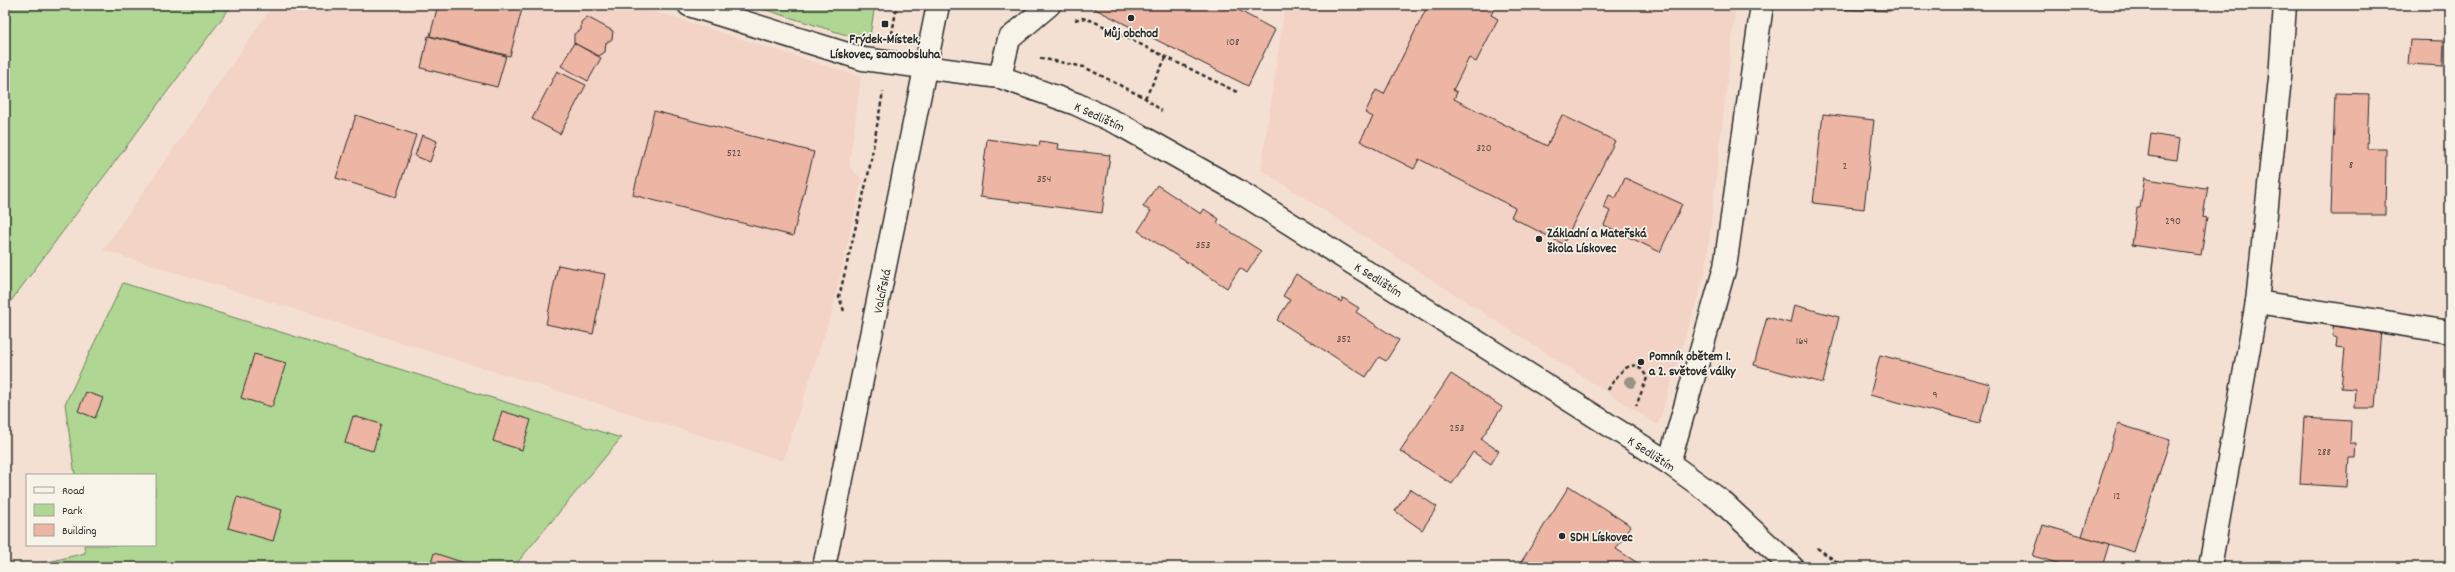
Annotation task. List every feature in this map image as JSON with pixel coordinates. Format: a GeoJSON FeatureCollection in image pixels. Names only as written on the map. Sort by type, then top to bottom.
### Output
{"type":"FeatureCollection","features":[{"type":"Feature","properties":{"kind":"street","name":"K Sedlištím"},"geometry":{"type":"LineString","coordinates":[[689,5],[862,59],[927,66],[1000,77],[1076,104],[1121,125],[1186,161],[1314,238],[1669,463],[1720,500],[1792,567]]}},
{"type":"Feature","properties":{"kind":"street"},"geometry":{"type":"LineString","coordinates":[[1000,77],[1009,39],[1049,5]]}},
{"type":"Feature","properties":{"kind":"street"},"geometry":{"type":"LineString","coordinates":[[1669,463],[1725,267],[1762,5]]}},
{"type":"Feature","properties":{"kind":"street"},"geometry":{"type":"LineString","coordinates":[[2210,567],[2257,302],[2280,78],[2285,5]]}},
{"type":"Feature","properties":{"kind":"street","name":"Valcířská"},"geometry":{"type":"LineString","coordinates":[[824,567],[938,9]]}},
{"type":"Feature","properties":{"kind":"street"},"geometry":{"type":"LineString","coordinates":[[2257,302],[2450,332]]}},
{"type":"Feature","properties":{"kind":"path"},"geometry":{"type":"LineString","coordinates":[[1146,98],[1167,56]]}},
{"type":"Feature","properties":{"kind":"path"},"geometry":{"type":"LineString","coordinates":[[1605,394],[1622,369],[1633,366],[1639,368],[1647,378],[1636,408]]}},
{"type":"Feature","properties":{"kind":"shaded area"},"geometry":{"type":"Polygon","coordinates":[[[273,5],[634,5],[861,77],[849,167],[862,179],[832,311],[783,461],[103,250],[273,5]]]}},
{"type":"Feature","properties":{"kind":"shaded area","name":"Základní a Mateřská škola Lískovec"},"geometry":{"type":"Polygon","coordinates":[[[1285,5],[1736,5],[1705,274],[1658,425],[1261,170],[1285,5]]]}},
{"type":"Feature","properties":{"kind":"green space"},"geometry":{"type":"Polygon","coordinates":[[[5,5],[232,5],[5,309],[5,5]]]}},
{"type":"Feature","properties":{"kind":"green space"},"geometry":{"type":"Polygon","coordinates":[[[750,5],[875,5],[869,42],[750,5]]]}},
{"type":"Feature","properties":{"kind":"green space"},"geometry":{"type":"Polygon","coordinates":[[[123,283],[621,438],[516,564],[569,567],[28,567],[85,553],[84,546],[156,546],[156,474],[75,474],[65,404],[123,283]]]}},
{"type":"Feature","properties":{"kind":"building"},"geometry":{"type":"Polygon","coordinates":[[[438,5],[523,5],[510,56],[430,36],[438,5]]]}},
{"type":"Feature","properties":{"kind":"building"},"geometry":{"type":"Polygon","coordinates":[[[1095,5],[1229,5],[1275,30],[1248,86],[1093,8],[1095,5]]]}},
{"type":"Feature","properties":{"kind":"building"},"geometry":{"type":"Polygon","coordinates":[[[1428,5],[1496,5],[1491,15],[1498,19],[1476,62],[1469,58],[1453,90],[1457,92],[1454,99],[1547,146],[1562,115],[1615,141],[1563,244],[1511,217],[1515,208],[1419,159],[1414,169],[1360,141],[1373,117],[1365,113],[1376,90],[1384,94],[1428,5]]]}},
{"type":"Feature","properties":{"kind":"building"},"geometry":{"type":"Polygon","coordinates":[[[1831,5],[1890,5],[1890,11],[1831,9],[1831,5]]]}},
{"type":"Feature","properties":{"kind":"building"},"geometry":{"type":"Polygon","coordinates":[[[587,17],[613,31],[612,39],[606,43],[605,52],[599,56],[574,43],[574,34],[581,30],[581,22],[587,17]]]}},
{"type":"Feature","properties":{"kind":"building"},"geometry":{"type":"Polygon","coordinates":[[[428,36],[506,56],[497,87],[421,68],[428,36]]]}},
{"type":"Feature","properties":{"kind":"building"},"geometry":{"type":"Polygon","coordinates":[[[2410,40],[2444,41],[2443,66],[2408,64],[2410,40]]]}},
{"type":"Feature","properties":{"kind":"building"},"geometry":{"type":"Polygon","coordinates":[[[574,43],[601,58],[588,81],[561,66],[574,43]]]}},
{"type":"Feature","properties":{"kind":"building"},"geometry":{"type":"Polygon","coordinates":[[[557,71],[586,85],[560,134],[532,119],[557,71]]]}},
{"type":"Feature","properties":{"kind":"building"},"geometry":{"type":"Polygon","coordinates":[[[2335,93],[2369,94],[2367,149],[2386,149],[2385,215],[2332,215],[2331,213],[2335,93]]]}},
{"type":"Feature","properties":{"kind":"building"},"geometry":{"type":"Polygon","coordinates":[[[654,111],[814,152],[793,236],[633,195],[654,111]]]}},
{"type":"Feature","properties":{"kind":"building"},"geometry":{"type":"Polygon","coordinates":[[[1823,114],[1874,120],[1864,209],[1813,203],[1823,114]]]}},
{"type":"Feature","properties":{"kind":"building"},"geometry":{"type":"Polygon","coordinates":[[[356,115],[416,135],[396,197],[336,178],[356,115]]]}},
{"type":"Feature","properties":{"kind":"building"},"geometry":{"type":"Polygon","coordinates":[[[2151,134],[2180,139],[2177,160],[2148,156],[2151,134]]]}},
{"type":"Feature","properties":{"kind":"building"},"geometry":{"type":"Polygon","coordinates":[[[422,135],[437,141],[430,162],[415,156],[422,135]]]}},
{"type":"Feature","properties":{"kind":"building"},"geometry":{"type":"Polygon","coordinates":[[[987,139],[1039,146],[1040,141],[1059,144],[1058,149],[1110,155],[1102,213],[980,197],[987,139]]]}},
{"type":"Feature","properties":{"kind":"building"},"geometry":{"type":"Polygon","coordinates":[[[2145,177],[2147,179],[2205,188],[2208,186],[2203,217],[2207,218],[2201,255],[2132,245],[2137,208],[2140,208],[2145,177]]]}},
{"type":"Feature","properties":{"kind":"building"},"geometry":{"type":"Polygon","coordinates":[[[1625,178],[1682,204],[1660,252],[1604,225],[1610,211],[1604,208],[1609,195],[1616,198],[1625,178]]]}},
{"type":"Feature","properties":{"kind":"building"},"geometry":{"type":"Polygon","coordinates":[[[1157,185],[1201,214],[1204,209],[1219,219],[1217,223],[1261,251],[1247,273],[1240,268],[1227,288],[1138,231],[1151,211],[1143,207],[1157,185]]]}},
{"type":"Feature","properties":{"kind":"building"},"geometry":{"type":"Polygon","coordinates":[[[558,265],[605,274],[593,334],[546,324],[558,265]]]}},
{"type":"Feature","properties":{"kind":"building"},"geometry":{"type":"Polygon","coordinates":[[[1296,274],[1341,302],[1343,298],[1359,308],[1356,312],[1399,340],[1386,361],[1379,357],[1366,377],[1277,320],[1290,300],[1283,296],[1296,274]]]}},
{"type":"Feature","properties":{"kind":"building"},"geometry":{"type":"Polygon","coordinates":[[[1794,305],[1839,317],[1823,383],[1754,365],[1767,317],[1790,323],[1794,305]]]}},
{"type":"Feature","properties":{"kind":"building"},"geometry":{"type":"Polygon","coordinates":[[[2334,323],[2381,329],[2375,408],[2354,408],[2355,389],[2341,388],[2345,349],[2336,348],[2337,338],[2332,336],[2334,323]]]}},
{"type":"Feature","properties":{"kind":"building"},"geometry":{"type":"Polygon","coordinates":[[[254,354],[286,363],[272,407],[241,398],[254,354]]]}},
{"type":"Feature","properties":{"kind":"building"},"geometry":{"type":"Polygon","coordinates":[[[1880,355],[1990,384],[1980,423],[1870,395],[1880,355]]]}},
{"type":"Feature","properties":{"kind":"building"},"geometry":{"type":"Polygon","coordinates":[[[1451,374],[1502,407],[1481,439],[1499,451],[1491,464],[1473,452],[1452,484],[1400,451],[1451,374]]]}},
{"type":"Feature","properties":{"kind":"building"},"geometry":{"type":"Polygon","coordinates":[[[86,392],[103,398],[95,418],[78,411],[86,392]]]}},
{"type":"Feature","properties":{"kind":"building"},"geometry":{"type":"Polygon","coordinates":[[[502,411],[531,420],[522,450],[493,441],[502,411]]]}},
{"type":"Feature","properties":{"kind":"building"},"geometry":{"type":"Polygon","coordinates":[[[353,416],[381,424],[373,451],[345,443],[353,416]]]}},
{"type":"Feature","properties":{"kind":"building"},"geometry":{"type":"Polygon","coordinates":[[[2304,418],[2351,421],[2350,443],[2356,443],[2355,458],[2349,458],[2347,487],[2300,484],[2304,418]]]}},
{"type":"Feature","properties":{"kind":"building"},"geometry":{"type":"Polygon","coordinates":[[[2118,424],[2170,440],[2134,552],[2082,536],[2118,424]]]}},
{"type":"Feature","properties":{"kind":"building"},"geometry":{"type":"Polygon","coordinates":[[[1569,486],[1631,526],[1616,549],[1644,567],[1518,567],[1569,486]]]}},
{"type":"Feature","properties":{"kind":"building"},"geometry":{"type":"Polygon","coordinates":[[[1410,489],[1437,507],[1422,530],[1395,511],[1410,489]]]}},
{"type":"Feature","properties":{"kind":"building"},"geometry":{"type":"Polygon","coordinates":[[[237,497],[282,510],[273,541],[228,528],[237,497]]]}},
{"type":"Feature","properties":{"kind":"building"},"geometry":{"type":"Polygon","coordinates":[[[2043,525],[2109,544],[2102,567],[2071,567],[2033,556],[2043,525]]]}},
{"type":"Feature","properties":{"kind":"building"},"geometry":{"type":"Polygon","coordinates":[[[434,553],[474,566],[474,567],[430,567],[434,553]]]}},
{"type":"Feature","properties":{"kind":"place","name":"Můj obchod"},"geometry":{"type":"Point","coordinates":[1131,18]}},
{"type":"Feature","properties":{"kind":"place","name":"Frýdek-Místek, Lískovec, samoobsluha"},"geometry":{"type":"Point","coordinates":[885,24]}},
{"type":"Feature","properties":{"kind":"place","name":"Základní a Mateřská škola Lískovec"},"geometry":{"type":"Point","coordinates":[1539,239]}},
{"type":"Feature","properties":{"kind":"place","name":"Pomník obětem 1. a 2. světové války"},"geometry":{"type":"Point","coordinates":[1641,362]}},
{"type":"Feature","properties":{"kind":"place","name":"SDH Lískovec"},"geometry":{"type":"Point","coordinates":[1562,536]}}]}
